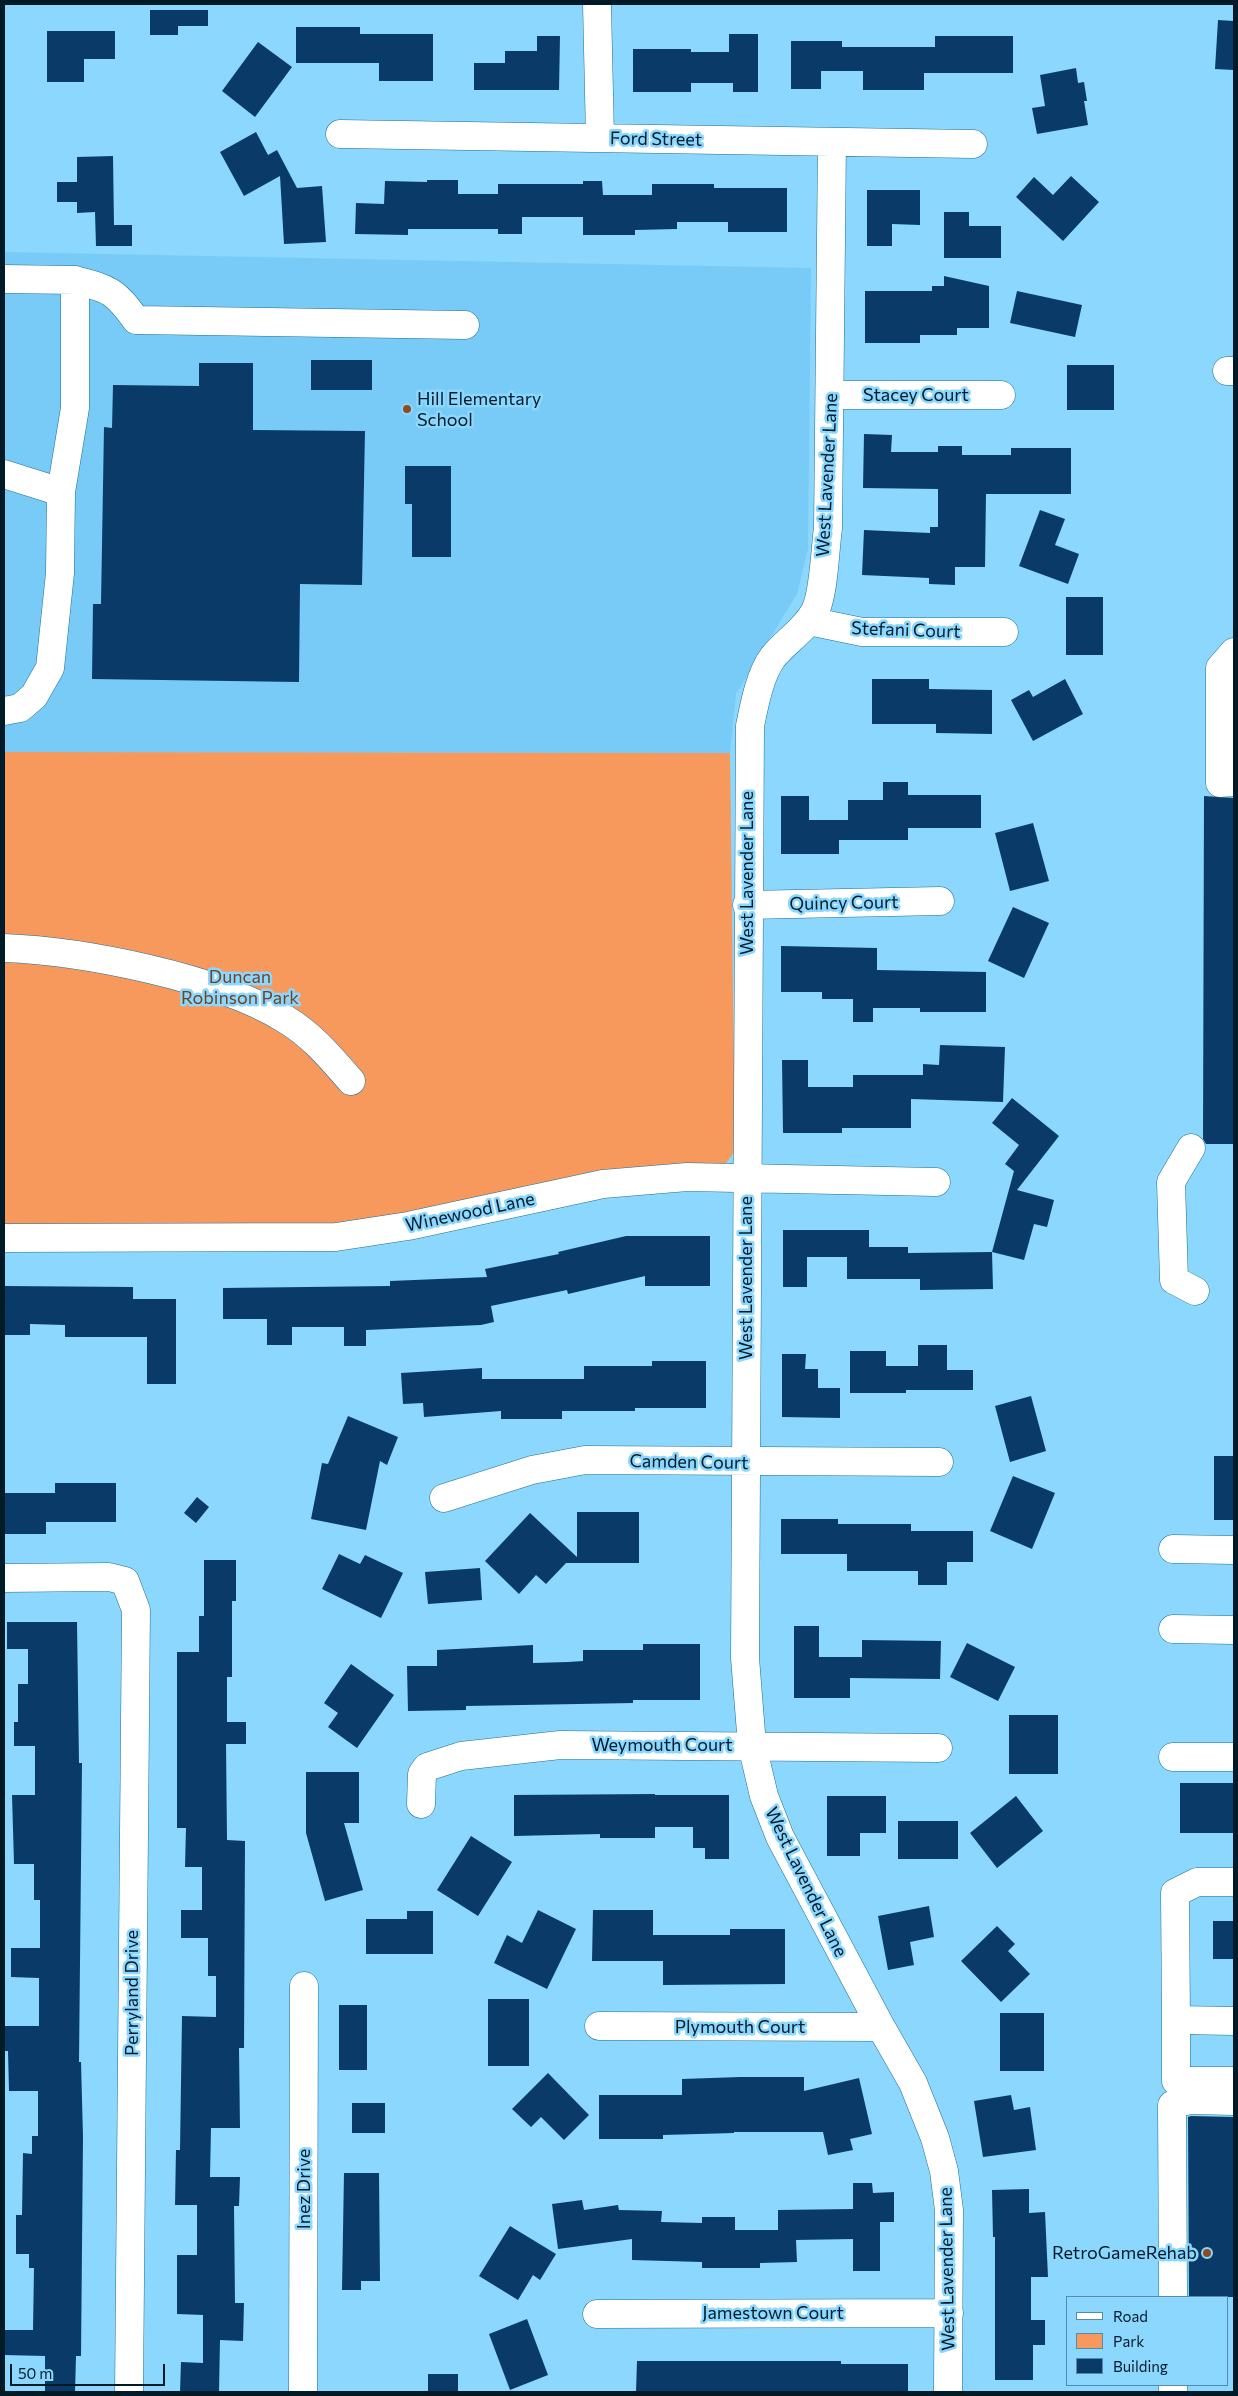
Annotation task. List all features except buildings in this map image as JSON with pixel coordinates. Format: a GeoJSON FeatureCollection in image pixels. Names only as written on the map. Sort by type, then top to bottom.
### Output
{"type":"FeatureCollection","features":[{"type":"Feature","properties":{"kind":"street"},"geometry":{"type":"LineString","coordinates":[[597,4],[600,138]]}},
{"type":"Feature","properties":{"kind":"street","name":"Ford Street"},"geometry":{"type":"LineString","coordinates":[[340,134],[973,144]]}},
{"type":"Feature","properties":{"kind":"street","name":"West Lavender Lane"},"geometry":{"type":"LineString","coordinates":[[832,142],[831,395],[828,528],[816,609],[809,621],[772,658],[758,693],[750,726],[747,904],[745,1658],[752,1745],[764,1796],[780,1837],[881,2027],[913,2083],[935,2138],[944,2171],[949,2210],[948,2392]]}},
{"type":"Feature","properties":{"kind":"street"},"geometry":{"type":"LineString","coordinates":[[4,279],[75,280],[104,287],[116,294],[136,320],[465,325]]}},
{"type":"Feature","properties":{"kind":"street"},"geometry":{"type":"LineString","coordinates":[[4,711],[20,708],[34,696],[50,668],[60,573],[61,492],[75,408],[75,280]]}},
{"type":"Feature","properties":{"kind":"street","name":"Stacey Court"},"geometry":{"type":"LineString","coordinates":[[831,395],[1001,395]]}},
{"type":"Feature","properties":{"kind":"street"},"geometry":{"type":"LineString","coordinates":[[4,474],[61,492]]}},
{"type":"Feature","properties":{"kind":"street","name":"Stefani Court"},"geometry":{"type":"LineString","coordinates":[[809,621],[862,632],[1004,632]]}},
{"type":"Feature","properties":{"kind":"street"},"geometry":{"type":"LineString","coordinates":[[1234,652],[1220,668],[1220,783],[1234,782]]}},
{"type":"Feature","properties":{"kind":"street","name":"Quincy Court"},"geometry":{"type":"LineString","coordinates":[[747,904],[940,901]]}},
{"type":"Feature","properties":{"kind":"street"},"geometry":{"type":"LineString","coordinates":[[4,948],[58,953],[112,962],[199,982],[285,1019],[316,1042],[351,1081]]}},
{"type":"Feature","properties":{"kind":"street"},"geometry":{"type":"LineString","coordinates":[[1191,1148],[1171,1182],[1174,1280],[1195,1291]]}},
{"type":"Feature","properties":{"kind":"street","name":"Winewood Lane"},"geometry":{"type":"LineString","coordinates":[[4,1238],[336,1237],[408,1226],[603,1184],[687,1177],[936,1182]]}},
{"type":"Feature","properties":{"kind":"street","name":"Camden Court"},"geometry":{"type":"LineString","coordinates":[[444,1498],[532,1470],[585,1460],[939,1462]]}},
{"type":"Feature","properties":{"kind":"street"},"geometry":{"type":"LineString","coordinates":[[1173,1549],[1234,1550]]}},
{"type":"Feature","properties":{"kind":"street","name":"Perryland Drive"},"geometry":{"type":"LineString","coordinates":[[4,1578],[109,1577],[125,1581],[136,1610],[129,2392]]}},
{"type":"Feature","properties":{"kind":"street"},"geometry":{"type":"LineString","coordinates":[[1173,1629],[1234,1630]]}},
{"type":"Feature","properties":{"kind":"street","name":"Weymouth Court"},"geometry":{"type":"LineString","coordinates":[[422,1804],[422,1774],[427,1767],[461,1756],[560,1745],[752,1745],[938,1748]]}},
{"type":"Feature","properties":{"kind":"street"},"geometry":{"type":"LineString","coordinates":[[1173,1757],[1234,1757]]}},
{"type":"Feature","properties":{"kind":"street"},"geometry":{"type":"LineString","coordinates":[[1234,1882],[1197,1882],[1176,1893],[1176,2081],[1234,2082]]}},
{"type":"Feature","properties":{"kind":"street","name":"Inez Drive"},"geometry":{"type":"LineString","coordinates":[[303,2392],[304,1986]]}},
{"type":"Feature","properties":{"kind":"street"},"geometry":{"type":"LineString","coordinates":[[1176,2020],[1234,2021]]}},
{"type":"Feature","properties":{"kind":"street","name":"Plymouth Court"},"geometry":{"type":"LineString","coordinates":[[599,2026],[881,2027]]}},
{"type":"Feature","properties":{"kind":"street"},"geometry":{"type":"LineString","coordinates":[[1173,2296],[1172,2106],[1188,2100],[1234,2101]]}},
{"type":"Feature","properties":{"kind":"street","name":"Jamestown Court"},"geometry":{"type":"LineString","coordinates":[[596,2314],[949,2313]]}},
{"type":"Feature","properties":{"kind":"shaded area","name":"Hill Elementary School"},"geometry":{"type":"Polygon","coordinates":[[[4,252],[811,268],[808,549],[797,594],[736,694],[730,753],[4,752],[4,252]]]}},
{"type":"Feature","properties":{"kind":"green space","name":"Duncan Robinson Park"},"geometry":{"type":"Polygon","coordinates":[[[4,752],[730,753],[735,1151],[723,1167],[354,1224],[4,1225],[4,752]]]}},
{"type":"Feature","properties":{"kind":"place","name":"Hill Elementary School"},"geometry":{"type":"Point","coordinates":[407,409]}},
{"type":"Feature","properties":{"kind":"place","name":"RetroGameRehab"},"geometry":{"type":"Point","coordinates":[1207,2253]}}]}
